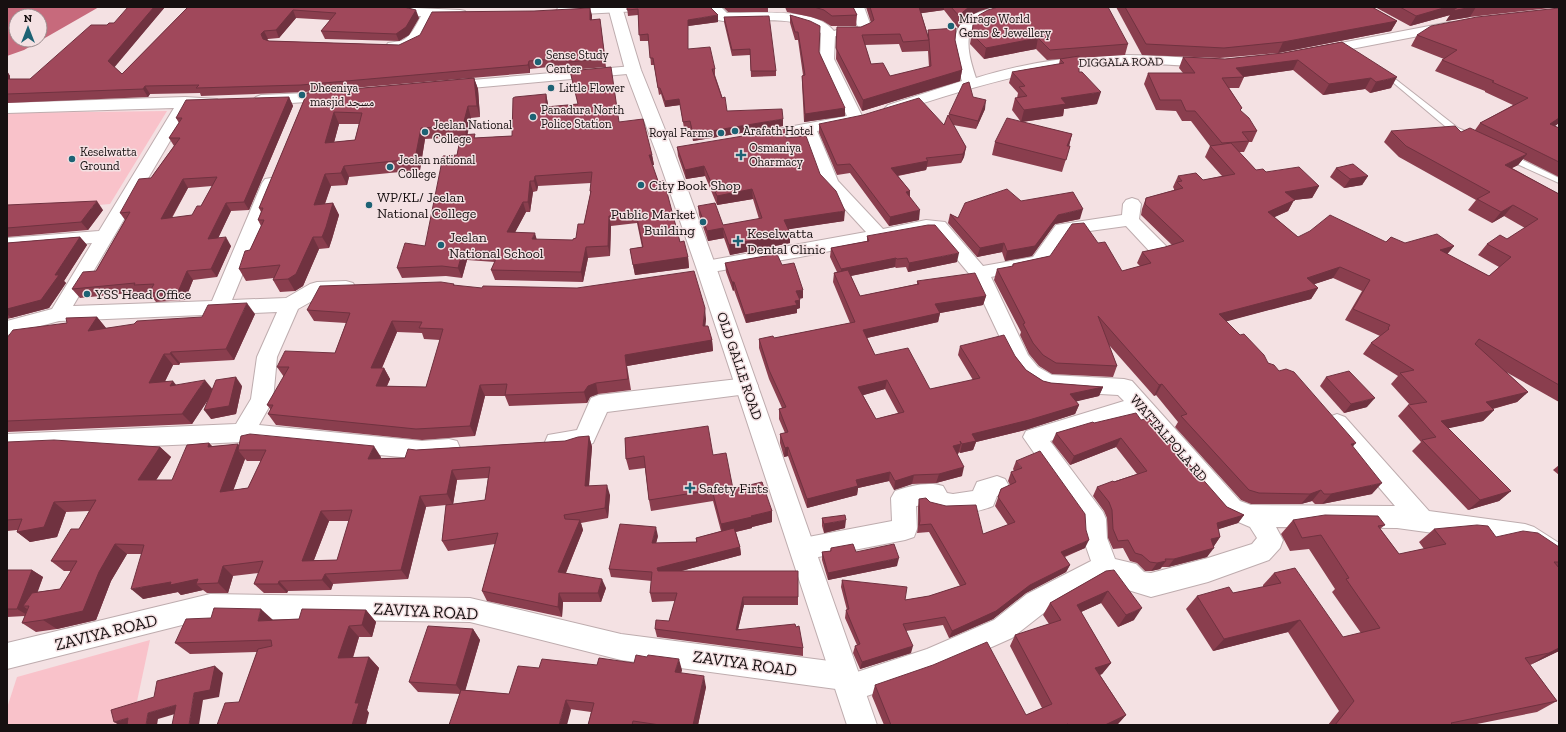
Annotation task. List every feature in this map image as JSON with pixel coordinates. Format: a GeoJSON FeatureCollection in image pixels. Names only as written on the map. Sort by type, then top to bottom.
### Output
{"type":"FeatureCollection","features":[{"type":"Feature","properties":{"kind":"highway","name":"OLD GALLE ROAD"},"geometry":{"type":"LineString","coordinates":[[616,8],[633,70],[673,151],[702,272],[747,386],[862,725]]}},
{"type":"Feature","properties":{"kind":"street"},"geometry":{"type":"LineString","coordinates":[[401,7],[412,12],[429,14],[474,14]]}},
{"type":"Feature","properties":{"kind":"street"},"geometry":{"type":"LineString","coordinates":[[547,12],[640,7]]}},
{"type":"Feature","properties":{"kind":"street"},"geometry":{"type":"LineString","coordinates":[[714,7],[723,17],[741,18],[784,16],[807,22],[823,28],[828,32],[859,32],[865,29],[857,7]]}},
{"type":"Feature","properties":{"kind":"street"},"geometry":{"type":"LineString","coordinates":[[970,83],[961,38],[965,27],[972,20],[1000,10],[1001,7]]}},
{"type":"Feature","properties":{"kind":"street"},"geometry":{"type":"LineString","coordinates":[[379,46],[402,47],[416,39],[429,14]]}},
{"type":"Feature","properties":{"kind":"street"},"geometry":{"type":"LineString","coordinates":[[1393,24],[1411,34]]}},
{"type":"Feature","properties":{"kind":"street"},"geometry":{"type":"LineString","coordinates":[[1309,53],[1351,48],[1463,24]]}},
{"type":"Feature","properties":{"kind":"street"},"geometry":{"type":"LineString","coordinates":[[828,32],[827,58],[856,120]]}},
{"type":"Feature","properties":{"kind":"street"},"geometry":{"type":"LineString","coordinates":[[1129,47],[1136,60]]}},
{"type":"Feature","properties":{"kind":"street","name":"DIGGALA ROAD"},"geometry":{"type":"LineString","coordinates":[[746,140],[856,120],[1005,73],[1082,61],[1136,60],[1227,63]]}},
{"type":"Feature","properties":{"kind":"street"},"geometry":{"type":"LineString","coordinates":[[438,87],[633,70]]}},
{"type":"Feature","properties":{"kind":"street"},"geometry":{"type":"LineString","coordinates":[[7,108],[237,101],[302,106],[344,96]]}},
{"type":"Feature","properties":{"kind":"street"},"geometry":{"type":"LineString","coordinates":[[59,314],[185,102]]}},
{"type":"Feature","properties":{"kind":"street"},"geometry":{"type":"LineString","coordinates":[[808,128],[830,183],[879,235]]}},
{"type":"Feature","properties":{"kind":"street"},"geometry":{"type":"LineString","coordinates":[[219,307],[276,171]]}},
{"type":"Feature","properties":{"kind":"street"},"geometry":{"type":"LineString","coordinates":[[979,273],[1039,262],[1062,229],[1131,212],[1160,251]]}},
{"type":"Feature","properties":{"kind":"street","name":"WATTALPOLA RD"},"geometry":{"type":"LineString","coordinates":[[702,272],[879,235],[926,226],[939,226],[979,273],[1020,359],[1031,373],[1048,383],[1124,387],[1231,508],[1249,516],[1397,517],[1525,535],[1559,557]]}},
{"type":"Feature","properties":{"kind":"street"},"geometry":{"type":"LineString","coordinates":[[7,244],[106,236]]}},
{"type":"Feature","properties":{"kind":"street"},"geometry":{"type":"LineString","coordinates":[[7,349],[15,325],[59,314],[290,304],[317,289],[362,287]]}},
{"type":"Feature","properties":{"kind":"street"},"geometry":{"type":"LineString","coordinates":[[243,433],[262,400],[268,358],[290,304]]}},
{"type":"Feature","properties":{"kind":"street"},"geometry":{"type":"LineString","coordinates":[[538,443],[568,441],[585,437],[599,404],[747,386]]}},
{"type":"Feature","properties":{"kind":"street"},"geometry":{"type":"LineString","coordinates":[[1106,569],[1095,538],[1094,519],[1034,437],[1140,404]]}},
{"type":"Feature","properties":{"kind":"street"},"geometry":{"type":"LineString","coordinates":[[1322,406],[1422,520]]}},
{"type":"Feature","properties":{"kind":"street"},"geometry":{"type":"LineString","coordinates":[[7,443],[243,433],[422,450],[468,447]]}},
{"type":"Feature","properties":{"kind":"street"},"geometry":{"type":"LineString","coordinates":[[803,548],[905,529],[903,498],[935,493],[936,502],[953,504],[985,499],[985,490],[997,486]]}},
{"type":"Feature","properties":{"kind":"street"},"geometry":{"type":"LineString","coordinates":[[847,682],[929,662],[1003,629],[1036,603],[1093,572],[1106,569],[1127,572],[1137,582],[1151,585],[1208,570],[1260,552],[1271,540],[1257,516]]}},
{"type":"Feature","properties":{"kind":"street","name":"ZAVIYA ROAD"},"geometry":{"type":"LineString","coordinates":[[7,656],[210,606],[470,610],[621,647],[847,682]]}},
{"type":"Feature","properties":{"kind":"lane"},"geometry":{"type":"LineString","coordinates":[[1379,68],[1455,130],[1468,136]]}},
{"type":"Feature","properties":{"kind":"lane"},"geometry":{"type":"LineString","coordinates":[[1500,152],[1559,181]]}},
{"type":"Feature","properties":{"kind":"shaded area"},"geometry":{"type":"Polygon","coordinates":[[[7,7],[99,7],[48,36],[48,8],[8,8],[8,48],[27,48],[7,56],[7,7]]]}},
{"type":"Feature","properties":{"kind":"shaded area","name":"Keselwatta Ground"},"geometry":{"type":"Polygon","coordinates":[[[167,111],[110,204],[7,213],[7,113],[167,111]]]}},
{"type":"Feature","properties":{"kind":"shaded area"},"geometry":{"type":"Polygon","coordinates":[[[150,640],[132,725],[7,725],[7,708],[17,677],[150,640]]]}},
{"type":"Feature","properties":{"kind":"building"},"geometry":{"type":"Polygon","coordinates":[[[128,7],[154,7],[108,61],[122,74],[188,7],[404,7],[416,10],[406,27],[396,34],[321,31],[336,13],[293,10],[276,30],[264,31],[261,34],[263,39],[269,41],[399,45],[420,35],[432,12],[534,11],[590,8],[590,20],[600,19],[605,59],[568,62],[566,61],[566,58],[529,61],[528,65],[301,85],[196,88],[199,85],[145,86],[143,89],[7,94],[7,79],[30,79],[91,25],[107,25],[109,23],[114,23],[128,7]]]}},
{"type":"Feature","properties":{"kind":"building"},"geometry":{"type":"Polygon","coordinates":[[[627,7],[710,7],[718,15],[688,20],[688,49],[710,47],[715,69],[712,69],[722,98],[725,97],[727,111],[782,109],[783,119],[693,134],[690,121],[683,122],[679,99],[665,101],[660,88],[658,88],[653,58],[650,58],[648,34],[639,35],[638,9],[627,10],[627,7]]]}},
{"type":"Feature","properties":{"kind":"building"},"geometry":{"type":"Polygon","coordinates":[[[814,7],[853,7],[857,15],[832,16],[824,10],[814,7]]]}},
{"type":"Feature","properties":{"kind":"building"},"geometry":{"type":"Polygon","coordinates":[[[870,7],[919,7],[929,40],[928,30],[956,28],[955,40],[962,70],[863,100],[836,48],[837,27],[861,27],[874,20],[870,7]],[[900,34],[862,35],[871,64],[883,63],[890,76],[931,66],[929,40],[903,42],[900,34]]]}},
{"type":"Feature","properties":{"kind":"building"},"geometry":{"type":"Polygon","coordinates":[[[951,7],[969,7],[960,17],[951,7]]]}},
{"type":"Feature","properties":{"kind":"building"},"geometry":{"type":"Polygon","coordinates":[[[998,7],[1108,7],[1128,44],[1050,50],[1038,38],[986,48],[972,34],[973,25],[979,15],[998,7]]]}},
{"type":"Feature","properties":{"kind":"building"},"geometry":{"type":"Polygon","coordinates":[[[1125,7],[1372,7],[1397,21],[1283,42],[1224,48],[1146,44],[1125,7]]]}},
{"type":"Feature","properties":{"kind":"building"},"geometry":{"type":"Polygon","coordinates":[[[1400,7],[1447,7],[1416,16],[1400,7]]]}},
{"type":"Feature","properties":{"kind":"building"},"geometry":{"type":"Polygon","coordinates":[[[1458,7],[1472,7],[1452,11],[1458,7]]]}},
{"type":"Feature","properties":{"kind":"building"},"geometry":{"type":"Polygon","coordinates":[[[1559,8],[1559,118],[1550,124],[1559,128],[1559,162],[1480,123],[1528,98],[1492,82],[1494,81],[1442,60],[1457,50],[1417,35],[1431,26],[1477,17],[1559,8]]]}},
{"type":"Feature","properties":{"kind":"building"},"geometry":{"type":"Polygon","coordinates":[[[790,15],[810,21],[820,26],[819,52],[845,108],[805,114],[802,76],[805,75],[798,32],[795,32],[790,15]]]}},
{"type":"Feature","properties":{"kind":"building"},"geometry":{"type":"Polygon","coordinates":[[[769,16],[776,71],[751,71],[750,49],[732,50],[724,17],[769,16]]]}},
{"type":"Feature","properties":{"kind":"building"},"geometry":{"type":"Polygon","coordinates":[[[1342,42],[1397,77],[1376,82],[1371,78],[1329,84],[1298,60],[1236,68],[1244,77],[1222,78],[1242,108],[1240,110],[1249,118],[1257,131],[1242,132],[1249,141],[1222,143],[1195,111],[1186,111],[1181,100],[1160,100],[1148,73],[1195,73],[1183,57],[1225,59],[1283,53],[1342,42]]]}},
{"type":"Feature","properties":{"kind":"building"},"geometry":{"type":"Polygon","coordinates":[[[1079,56],[1079,72],[1082,72],[1101,92],[1061,98],[1066,104],[1024,110],[1015,98],[1027,96],[1019,87],[1025,86],[1012,72],[1064,63],[1060,59],[1079,56]]]}},
{"type":"Feature","properties":{"kind":"building"},"geometry":{"type":"Polygon","coordinates":[[[611,67],[619,122],[643,119],[652,155],[649,155],[658,181],[664,181],[680,242],[684,241],[688,257],[633,265],[630,249],[643,247],[636,213],[609,216],[608,246],[586,247],[581,272],[491,270],[499,252],[463,250],[458,268],[442,266],[397,268],[405,243],[425,246],[443,156],[457,155],[461,135],[475,134],[474,138],[512,136],[513,98],[515,97],[546,94],[546,107],[578,104],[570,71],[611,67]],[[592,172],[535,176],[534,181],[530,181],[528,202],[523,202],[507,232],[535,233],[532,239],[573,240],[576,238],[578,224],[584,224],[592,172]]]}},
{"type":"Feature","properties":{"kind":"building"},"geometry":{"type":"Polygon","coordinates":[[[474,78],[477,106],[468,106],[463,125],[421,128],[415,159],[344,166],[341,173],[325,174],[314,205],[333,203],[322,237],[313,237],[296,274],[288,279],[273,280],[280,265],[239,269],[245,251],[250,250],[264,220],[258,220],[263,208],[259,208],[307,93],[474,78]],[[334,112],[325,143],[355,140],[362,113],[334,112]]]}},
{"type":"Feature","properties":{"kind":"building"},"geometry":{"type":"Polygon","coordinates":[[[969,82],[973,97],[986,100],[978,121],[949,114],[963,84],[969,82]]]}},
{"type":"Feature","properties":{"kind":"building"},"geometry":{"type":"Polygon","coordinates":[[[289,97],[244,202],[226,203],[208,239],[226,237],[211,269],[187,271],[178,292],[149,293],[154,284],[134,285],[135,283],[72,289],[83,272],[96,271],[130,212],[120,213],[139,179],[151,178],[180,138],[169,138],[182,118],[176,118],[186,100],[289,97]],[[217,177],[183,179],[161,219],[192,215],[197,206],[201,206],[217,177]]]}},
{"type":"Feature","properties":{"kind":"building"},"geometry":{"type":"Polygon","coordinates":[[[919,98],[944,125],[948,115],[966,147],[963,154],[926,158],[928,161],[891,168],[910,191],[906,192],[920,210],[890,217],[850,164],[837,165],[819,124],[863,115],[919,98]]]}},
{"type":"Feature","properties":{"kind":"building"},"geometry":{"type":"Polygon","coordinates":[[[1007,118],[1072,134],[1067,146],[1070,146],[1066,160],[995,142],[1007,118]]]}},
{"type":"Feature","properties":{"kind":"building"},"geometry":{"type":"Polygon","coordinates":[[[1455,126],[1461,132],[1470,128],[1527,154],[1505,165],[1559,194],[1559,385],[1479,339],[1475,344],[1528,392],[1486,402],[1494,410],[1441,421],[1511,491],[1480,500],[1422,440],[1436,437],[1408,405],[1427,402],[1400,373],[1414,370],[1371,343],[1389,329],[1388,328],[1390,325],[1353,309],[1370,280],[1340,267],[1307,278],[1318,288],[1219,314],[1240,335],[1244,334],[1264,355],[1268,363],[1274,365],[1279,371],[1286,369],[1294,372],[1356,443],[1351,444],[1382,483],[1331,494],[1324,494],[1321,490],[1310,494],[1259,493],[1249,490],[1181,416],[1187,414],[1162,384],[1159,385],[1098,316],[1117,366],[1056,363],[1043,355],[1033,343],[1023,324],[1025,323],[997,269],[1050,256],[1072,224],[1084,223],[1098,243],[1105,242],[1122,271],[1151,263],[1142,252],[1184,241],[1145,204],[1146,198],[1183,188],[1177,182],[1182,181],[1178,176],[1196,173],[1203,180],[1235,174],[1210,146],[1231,143],[1256,170],[1263,169],[1266,172],[1299,167],[1319,186],[1285,192],[1295,200],[1268,212],[1298,237],[1310,231],[1330,215],[1386,242],[1391,237],[1405,243],[1437,234],[1454,246],[1440,250],[1489,276],[1511,257],[1487,244],[1500,235],[1507,239],[1538,219],[1513,205],[1501,212],[1477,199],[1490,192],[1406,146],[1391,131],[1455,126]]]}},
{"type":"Feature","properties":{"kind":"building"},"geometry":{"type":"Polygon","coordinates":[[[785,129],[786,138],[806,136],[820,174],[836,191],[845,211],[784,220],[790,233],[729,245],[723,228],[707,231],[698,206],[715,203],[723,225],[762,218],[752,189],[717,196],[704,166],[685,170],[677,147],[785,129]]]}},
{"type":"Feature","properties":{"kind":"building"},"geometry":{"type":"Polygon","coordinates":[[[1353,164],[1368,176],[1350,179],[1336,168],[1353,164]]]}},
{"type":"Feature","properties":{"kind":"building"},"geometry":{"type":"Polygon","coordinates":[[[1007,189],[1021,201],[1073,192],[1083,209],[1058,215],[1035,246],[1007,251],[1004,243],[980,248],[950,214],[958,218],[965,203],[1007,189]]]}},
{"type":"Feature","properties":{"kind":"building"},"geometry":{"type":"Polygon","coordinates":[[[97,201],[81,222],[7,228],[7,205],[97,201]]]}},
{"type":"Feature","properties":{"kind":"building"},"geometry":{"type":"Polygon","coordinates":[[[935,225],[959,253],[909,263],[907,258],[896,258],[841,269],[831,248],[869,241],[867,236],[935,225]]]}},
{"type":"Feature","properties":{"kind":"building"},"geometry":{"type":"Polygon","coordinates":[[[80,237],[55,275],[59,275],[41,300],[7,309],[7,243],[80,237]]]}},
{"type":"Feature","properties":{"kind":"building"},"geometry":{"type":"Polygon","coordinates":[[[777,254],[782,265],[794,263],[803,290],[796,291],[800,300],[795,301],[797,305],[745,315],[734,282],[732,282],[725,263],[777,254]]]}},
{"type":"Feature","properties":{"kind":"building"},"geometry":{"type":"Polygon","coordinates":[[[848,270],[860,296],[919,284],[917,281],[975,273],[986,296],[935,304],[940,313],[863,330],[875,355],[908,348],[930,389],[980,378],[960,346],[1004,335],[1015,356],[1026,370],[1043,381],[1103,387],[1070,394],[1079,405],[1029,420],[972,434],[976,441],[962,444],[960,441],[961,444],[953,446],[964,467],[939,474],[914,475],[895,481],[890,472],[856,480],[858,486],[807,499],[788,447],[785,448],[780,434],[788,432],[779,409],[786,407],[769,370],[759,339],[773,336],[774,338],[855,322],[834,273],[848,270]],[[887,380],[858,387],[876,419],[904,412],[887,380]]]}},
{"type":"Feature","properties":{"kind":"building"},"geometry":{"type":"Polygon","coordinates":[[[694,271],[705,308],[703,326],[708,326],[712,340],[625,355],[628,379],[596,383],[588,386],[584,392],[505,395],[507,384],[480,385],[470,426],[416,429],[268,414],[273,405],[267,405],[289,367],[277,367],[285,351],[335,353],[350,313],[307,310],[320,286],[441,282],[454,284],[453,285],[482,288],[483,286],[577,288],[694,271]],[[392,321],[371,368],[384,368],[376,386],[426,387],[443,329],[419,328],[422,322],[392,321]]]}},
{"type":"Feature","properties":{"kind":"building"},"geometry":{"type":"Polygon","coordinates":[[[247,303],[226,349],[171,352],[170,354],[164,354],[149,383],[173,381],[170,386],[205,380],[182,414],[7,421],[7,338],[13,330],[67,323],[66,318],[97,317],[88,331],[134,324],[137,321],[202,317],[208,305],[247,303]]]}},
{"type":"Feature","properties":{"kind":"building"},"geometry":{"type":"Polygon","coordinates":[[[1349,371],[1375,398],[1351,404],[1326,377],[1349,371]]]}},
{"type":"Feature","properties":{"kind":"building"},"geometry":{"type":"Polygon","coordinates":[[[236,377],[229,406],[204,410],[216,380],[236,377]]]}},
{"type":"Feature","properties":{"kind":"building"},"geometry":{"type":"Polygon","coordinates":[[[1136,413],[1141,420],[1149,418],[1227,507],[1244,515],[1217,523],[1220,537],[1211,539],[1214,548],[1174,559],[1165,559],[1166,561],[1157,563],[1150,562],[1142,555],[1135,553],[1128,540],[1118,541],[1113,529],[1112,510],[1109,502],[1097,487],[1147,471],[1121,438],[1074,456],[1056,433],[1093,422],[1136,413]]]}},
{"type":"Feature","properties":{"kind":"building"},"geometry":{"type":"Polygon","coordinates":[[[708,426],[713,455],[726,453],[733,489],[762,482],[772,511],[721,524],[712,490],[649,500],[644,456],[626,459],[625,438],[708,426]]]}},
{"type":"Feature","properties":{"kind":"building"},"geometry":{"type":"Polygon","coordinates":[[[250,434],[374,446],[368,459],[405,458],[408,449],[416,450],[565,441],[578,437],[589,436],[585,486],[607,485],[605,508],[564,515],[565,519],[580,520],[558,572],[602,579],[598,593],[559,593],[558,607],[482,591],[498,533],[442,541],[446,505],[485,500],[490,467],[452,470],[447,494],[420,496],[401,570],[325,574],[322,580],[279,581],[278,584],[254,584],[263,561],[223,566],[218,583],[196,584],[198,579],[170,585],[171,582],[131,589],[144,545],[115,544],[99,572],[83,611],[22,623],[29,606],[23,606],[32,593],[60,589],[77,561],[51,561],[71,529],[79,529],[96,500],[54,502],[44,527],[17,532],[22,519],[7,520],[7,442],[54,440],[160,447],[138,480],[172,480],[187,445],[209,443],[208,447],[238,444],[220,492],[248,488],[266,450],[238,450],[241,436],[250,434]],[[352,510],[321,511],[302,561],[337,560],[352,510]]]}},
{"type":"Feature","properties":{"kind":"building"},"geometry":{"type":"Polygon","coordinates":[[[1040,451],[1085,514],[1086,530],[1089,540],[1061,552],[1070,565],[1030,585],[996,611],[952,631],[945,617],[903,624],[913,646],[862,662],[855,646],[860,644],[846,610],[849,609],[842,580],[907,587],[905,600],[929,596],[966,584],[931,524],[919,525],[919,499],[926,498],[930,502],[946,506],[976,505],[983,534],[1015,522],[998,497],[1001,489],[1016,482],[1011,472],[1022,468],[1016,461],[1040,451]]]}},
{"type":"Feature","properties":{"kind":"building"},"geometry":{"type":"Polygon","coordinates":[[[845,515],[846,520],[824,524],[822,518],[845,515]]]}},
{"type":"Feature","properties":{"kind":"building"},"geometry":{"type":"Polygon","coordinates":[[[1325,515],[1378,516],[1385,525],[1378,526],[1399,554],[1446,544],[1434,529],[1477,525],[1488,526],[1496,537],[1523,531],[1538,533],[1559,547],[1559,562],[1554,562],[1559,568],[1559,648],[1549,653],[1525,658],[1557,701],[1451,723],[1453,725],[1335,725],[1354,701],[1300,620],[1224,639],[1197,596],[1229,587],[1233,593],[1281,583],[1274,573],[1295,568],[1343,637],[1380,628],[1346,579],[1349,578],[1321,535],[1302,538],[1293,520],[1325,515]]]}},
{"type":"Feature","properties":{"kind":"building"},"geometry":{"type":"Polygon","coordinates":[[[620,524],[656,527],[652,543],[697,542],[696,538],[734,528],[740,547],[657,568],[658,571],[798,571],[798,597],[743,597],[736,630],[795,624],[796,627],[799,626],[803,648],[655,629],[656,620],[669,621],[677,593],[650,593],[652,572],[609,569],[620,524]]]}},
{"type":"Feature","properties":{"kind":"building"},"geometry":{"type":"Polygon","coordinates":[[[853,544],[856,552],[894,544],[899,558],[828,573],[822,552],[831,551],[831,548],[853,544]]]}},
{"type":"Feature","properties":{"kind":"building"},"geometry":{"type":"Polygon","coordinates":[[[7,570],[32,570],[17,609],[7,609],[7,570]]]}},
{"type":"Feature","properties":{"kind":"building"},"geometry":{"type":"Polygon","coordinates":[[[1114,570],[1142,608],[1126,615],[1108,591],[1077,605],[1111,663],[1095,668],[1126,715],[1105,725],[891,725],[875,685],[933,665],[987,642],[1026,715],[1052,704],[1015,635],[1061,620],[1050,603],[1106,571],[1114,570]]]}},
{"type":"Feature","properties":{"kind":"building"},"geometry":{"type":"Polygon","coordinates":[[[214,608],[261,609],[258,621],[299,619],[302,609],[366,610],[362,625],[349,626],[338,658],[369,657],[355,703],[359,703],[352,725],[217,725],[225,703],[239,702],[258,649],[272,646],[271,640],[175,643],[186,619],[211,618],[214,608]]]}},
{"type":"Feature","properties":{"kind":"building"},"geometry":{"type":"Polygon","coordinates":[[[428,626],[473,629],[456,685],[409,682],[428,626]]]}},
{"type":"Feature","properties":{"kind":"building"},"geometry":{"type":"Polygon","coordinates":[[[636,655],[679,659],[675,672],[704,676],[693,725],[660,725],[633,721],[632,725],[588,725],[594,703],[566,700],[559,725],[449,725],[461,690],[509,694],[518,666],[539,668],[542,659],[597,665],[599,658],[634,663],[636,655]]]}},
{"type":"Feature","properties":{"kind":"building"},"geometry":{"type":"Polygon","coordinates":[[[215,666],[210,690],[194,693],[189,725],[172,725],[176,705],[148,713],[146,725],[127,725],[128,718],[114,722],[111,710],[154,697],[157,681],[215,666]]]}},
{"type":"Feature","properties":{"kind":"place","name":"Mirage World Gems & Jewellery"},"geometry":{"type":"Point","coordinates":[951,26]}},
{"type":"Feature","properties":{"kind":"place","name":"Sense Study Center"},"geometry":{"type":"Point","coordinates":[538,62]}},
{"type":"Feature","properties":{"kind":"place","name":"Little Flower"},"geometry":{"type":"Point","coordinates":[551,88]}},
{"type":"Feature","properties":{"kind":"place","name":"Dheeniya masjid مسجد"},"geometry":{"type":"Point","coordinates":[302,95]}},
{"type":"Feature","properties":{"kind":"place","name":"Panadura North Police Station"},"geometry":{"type":"Point","coordinates":[533,117]}},
{"type":"Feature","properties":{"kind":"place","name":"Arafath Hotel"},"geometry":{"type":"Point","coordinates":[735,131]}},
{"type":"Feature","properties":{"kind":"place","name":"Jeelan National College"},"geometry":{"type":"Point","coordinates":[425,132]}},
{"type":"Feature","properties":{"kind":"place","name":"Royal Farms"},"geometry":{"type":"Point","coordinates":[721,133]}},
{"type":"Feature","properties":{"kind":"place","name":"Osmaniya Oharmacy"},"geometry":{"type":"Point","coordinates":[741,155]}},
{"type":"Feature","properties":{"kind":"place","name":"Keselwatta Ground"},"geometry":{"type":"Point","coordinates":[72,159]}},
{"type":"Feature","properties":{"kind":"place","name":"Jeelan national College"},"geometry":{"type":"Point","coordinates":[390,167]}},
{"type":"Feature","properties":{"kind":"place","name":"City Book Shop"},"geometry":{"type":"Point","coordinates":[641,185]}},
{"type":"Feature","properties":{"kind":"place","name":"WP/KL/ Jeelan National College"},"geometry":{"type":"Point","coordinates":[369,205]}},
{"type":"Feature","properties":{"kind":"place","name":"Public Market Building"},"geometry":{"type":"Point","coordinates":[703,222]}},
{"type":"Feature","properties":{"kind":"place","name":"Keselwatta Dental Clinic"},"geometry":{"type":"Point","coordinates":[738,241]}},
{"type":"Feature","properties":{"kind":"place","name":"Jeelan National School"},"geometry":{"type":"Point","coordinates":[441,245]}},
{"type":"Feature","properties":{"kind":"place","name":"YSS Head Office"},"geometry":{"type":"Point","coordinates":[87,294]}},
{"type":"Feature","properties":{"kind":"place","name":"Safety Firts"},"geometry":{"type":"Point","coordinates":[690,488]}}]}
